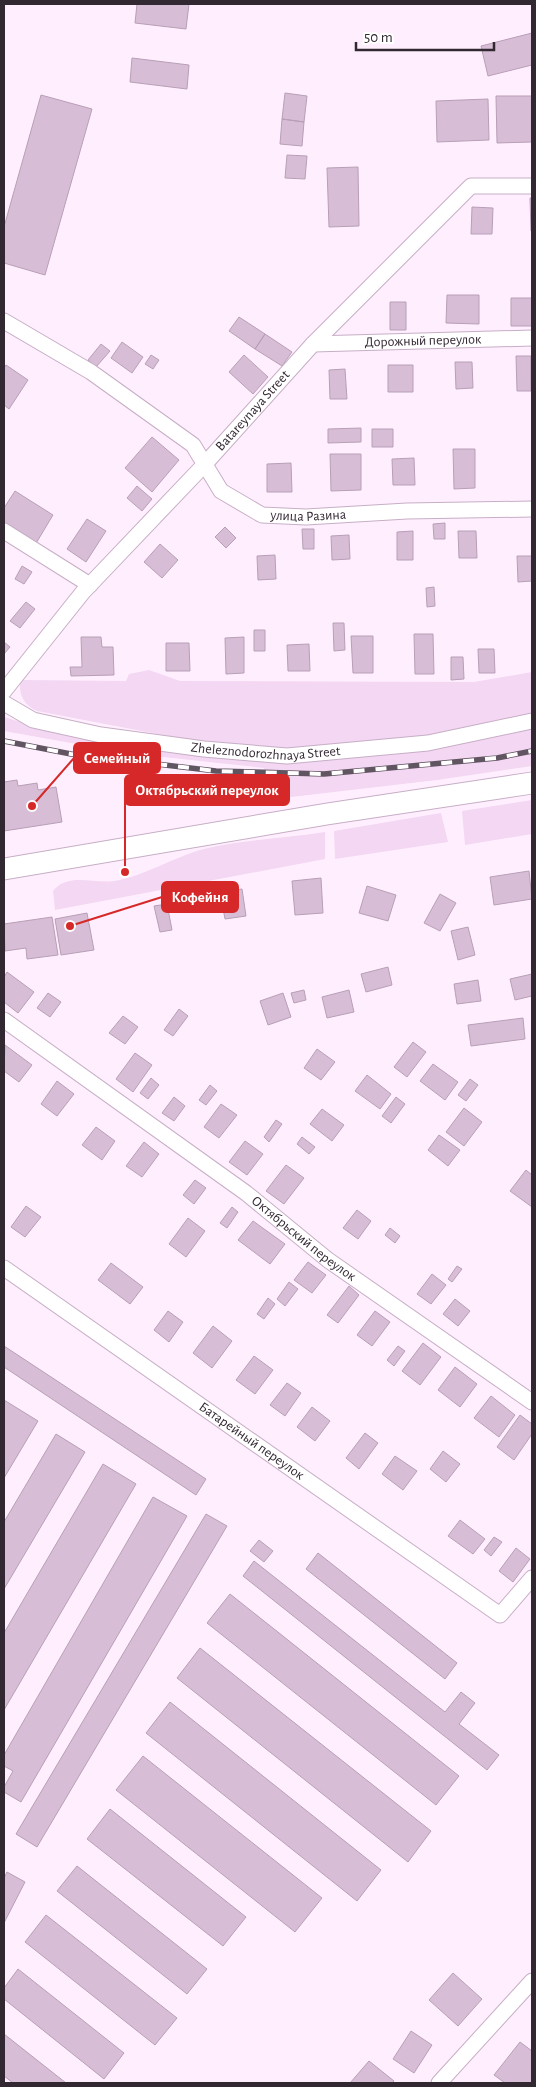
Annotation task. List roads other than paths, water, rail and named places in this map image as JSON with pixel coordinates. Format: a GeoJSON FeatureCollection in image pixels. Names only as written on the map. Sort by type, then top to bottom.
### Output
{"type":"FeatureCollection","features":[{"type":"Feature","properties":{"kind":"main road"},"geometry":{"type":"LineString","coordinates":[[4,869],[328,814],[532,782]]}},
{"type":"Feature","properties":{"kind":"street","name":"Batareynaya Street"},"geometry":{"type":"LineString","coordinates":[[4,691],[90,585],[204,465],[313,344],[471,186],[532,186]]}},
{"type":"Feature","properties":{"kind":"street","name":"улица Разина"},"geometry":{"type":"LineString","coordinates":[[4,322],[106,383],[193,445],[221,491],[262,515],[306,517],[407,511],[532,509]]}},
{"type":"Feature","properties":{"kind":"street","name":"Дорожный переулок"},"geometry":{"type":"LineString","coordinates":[[313,344],[532,338]]}},
{"type":"Feature","properties":{"kind":"street"},"geometry":{"type":"LineString","coordinates":[[4,531],[90,585]]}},
{"type":"Feature","properties":{"kind":"street","name":"Zheleznodorozhnaya Street"},"geometry":{"type":"LineString","coordinates":[[4,703],[33,720],[101,734],[204,748],[287,756],[428,743],[532,721]]}},
{"type":"Feature","properties":{"kind":"street","name":"Октябрьский переулок"},"geometry":{"type":"LineString","coordinates":[[4,1020],[246,1193],[328,1260],[532,1402]]}},
{"type":"Feature","properties":{"kind":"street","name":"Батарейный переулок"},"geometry":{"type":"LineString","coordinates":[[4,1268],[500,1615],[532,1578]]}},
{"type":"Feature","properties":{"kind":"street"},"geometry":{"type":"LineString","coordinates":[[439,2083],[532,1981]]}},
{"type":"Feature","properties":{"kind":"railway"},"geometry":{"type":"LineString","coordinates":[[4,741],[71,754],[216,771],[324,774],[497,758],[532,751]]}},
{"type":"Feature","properties":{"kind":"place","name":"Семейный"},"geometry":{"type":"Point","coordinates":[32,806]}},
{"type":"Feature","properties":{"kind":"place","name":"Октябрьский переулок"},"geometry":{"type":"Point","coordinates":[125,872]}},
{"type":"Feature","properties":{"kind":"place","name":"Кофейня"},"geometry":{"type":"Point","coordinates":[70,926]}}]}
